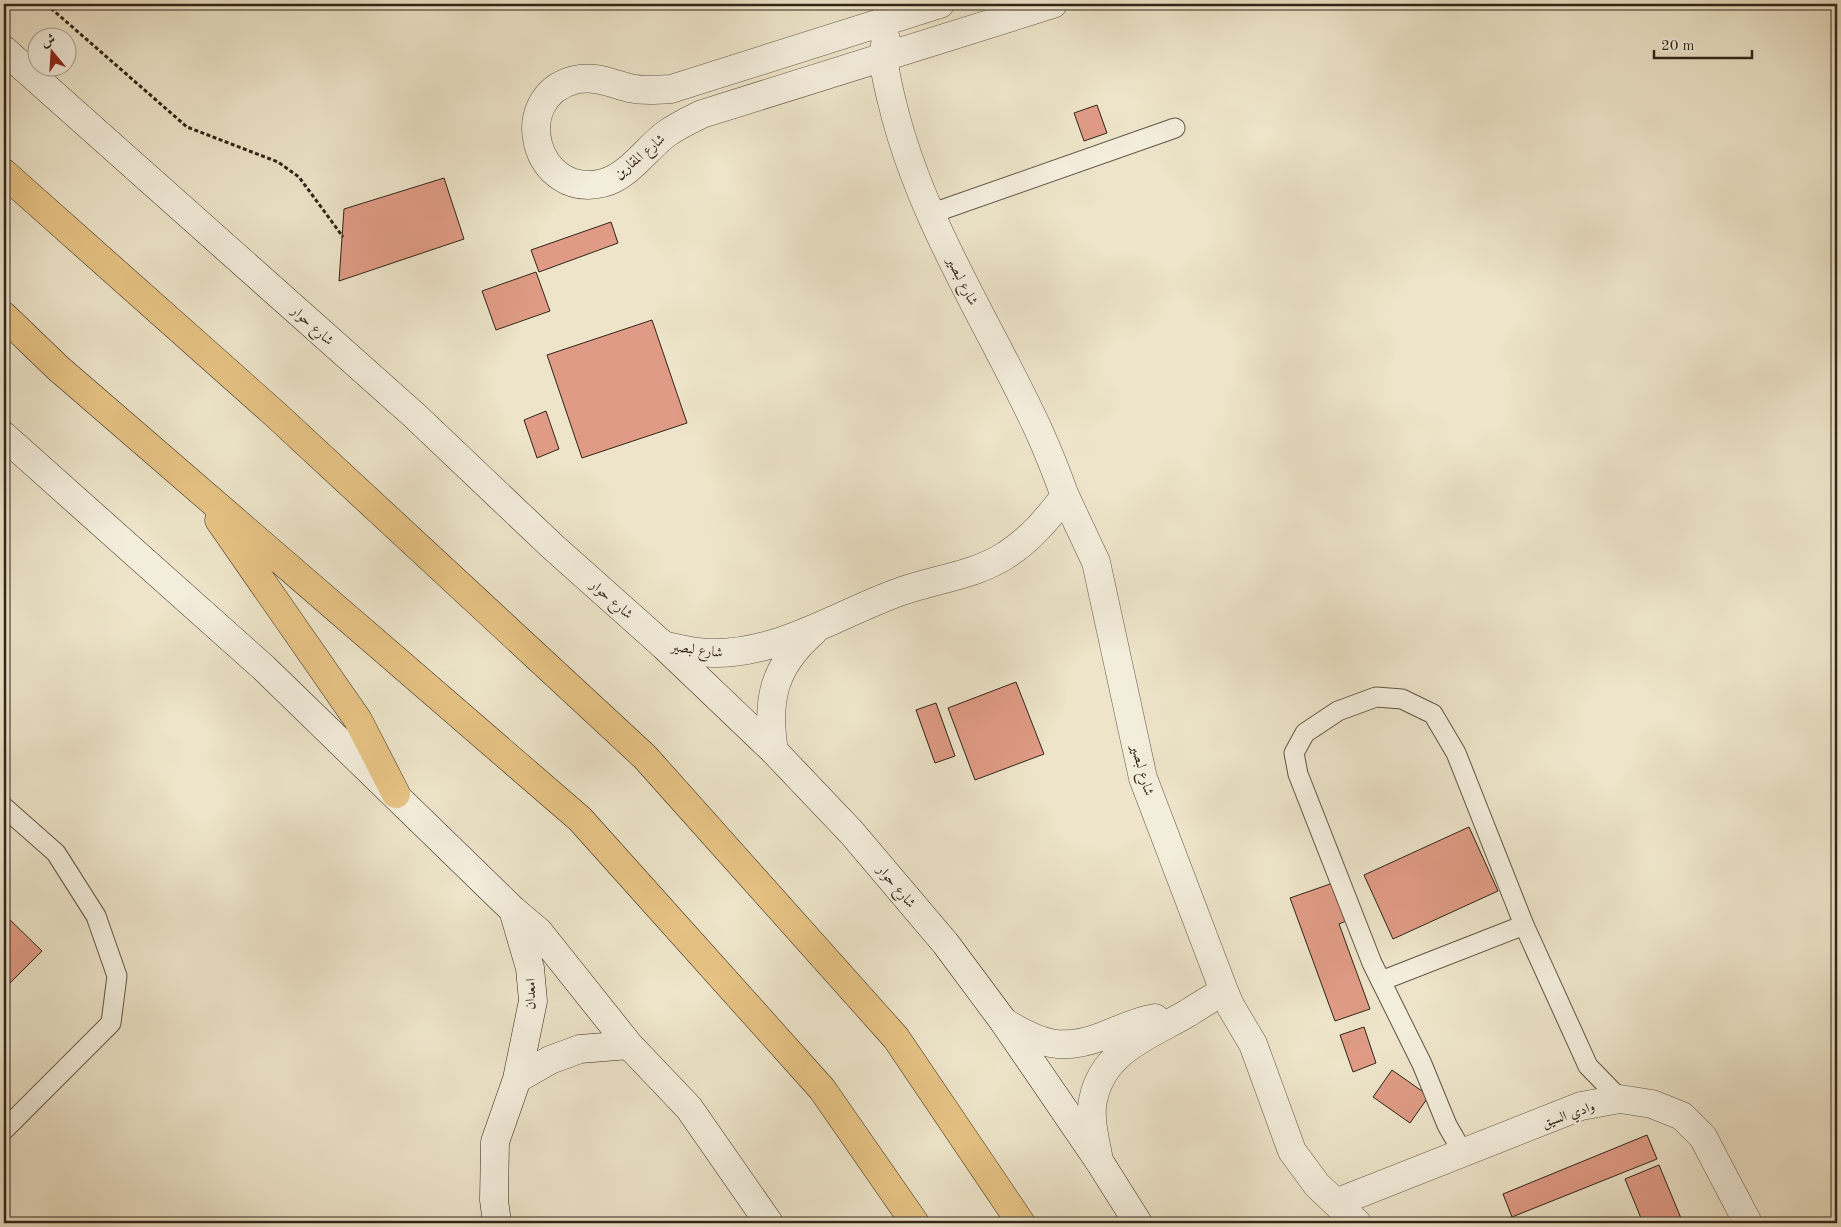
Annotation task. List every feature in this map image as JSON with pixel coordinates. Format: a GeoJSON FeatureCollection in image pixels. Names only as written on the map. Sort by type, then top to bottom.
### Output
{"type":"FeatureCollection","features":[{"type":"Feature","properties":{"kind":"highway"},"geometry":{"type":"LineString","coordinates":[[4,173],[275,414],[644,757],[896,1038],[1021,1223]]}},
{"type":"Feature","properties":{"kind":"highway"},"geometry":{"type":"LineString","coordinates":[[4,316],[58,368],[580,819],[822,1089],[915,1223]]}},
{"type":"Feature","properties":{"kind":"highway"},"geometry":{"type":"LineString","coordinates":[[197,488],[358,720],[396,794]]}},
{"type":"Feature","properties":{"kind":"street","name":"شارع المقارين"},"geometry":{"type":"LineString","coordinates":[[940,4],[671,89],[650,90],[630,88],[599,78],[584,78],[571,81],[548,96],[541,108],[536,135],[538,148],[549,166],[565,179],[585,184],[606,182],[618,176],[667,133],[702,114],[1054,4]]}},
{"type":"Feature","properties":{"kind":"street"},"geometry":{"type":"LineString","coordinates":[[884,57],[887,36],[898,18]]}},
{"type":"Feature","properties":{"kind":"street","name":"شارع حوار"},"geometry":{"type":"LineString","coordinates":[[4,50],[407,409],[552,546],[663,645],[774,751],[852,833],[946,944],[1004,1022],[1099,1161],[1138,1223]]}},
{"type":"Feature","properties":{"kind":"street","name":"شارع لبصير"},"geometry":{"type":"LineString","coordinates":[[884,57],[896,118],[910,166],[930,214],[1038,428],[1065,496],[1096,562],[1143,778],[1224,991],[1231,1007],[1253,1044],[1292,1151],[1317,1184],[1338,1202],[1357,1223]]}},
{"type":"Feature","properties":{"kind":"street"},"geometry":{"type":"LineString","coordinates":[[4,436],[264,668],[396,794],[513,910],[539,932],[629,1045],[689,1108],[769,1223]]}},
{"type":"Feature","properties":{"kind":"street","name":"شارع لبصير"},"geometry":{"type":"LineString","coordinates":[[663,645],[710,653],[734,653],[767,646],[818,628],[902,591],[990,564],[1006,556],[1045,522],[1065,496]]}},
{"type":"Feature","properties":{"kind":"street","name":"شارع لبصير"},"geometry":{"type":"LineString","coordinates":[[774,751],[770,722],[771,700],[777,679],[801,643],[818,628]]}},
{"type":"Feature","properties":{"kind":"street","name":"امعدان"},"geometry":{"type":"LineString","coordinates":[[496,1223],[494,1200],[496,1142],[517,1080],[533,1001],[530,968],[513,910]]}},
{"type":"Feature","properties":{"kind":"street"},"geometry":{"type":"LineString","coordinates":[[1099,1161],[1092,1121],[1092,1102],[1098,1082],[1107,1066],[1120,1051],[1224,991]]}},
{"type":"Feature","properties":{"kind":"street"},"geometry":{"type":"LineString","coordinates":[[1004,1022],[1032,1039],[1050,1044],[1068,1044],[1087,1042],[1146,1020],[1179,1016]]}},
{"type":"Feature","properties":{"kind":"street"},"geometry":{"type":"LineString","coordinates":[[517,1080],[550,1060],[580,1049],[629,1045]]}},
{"type":"Feature","properties":{"kind":"street","name":"وادي السيق"},"geometry":{"type":"LineString","coordinates":[[1338,1202],[1581,1106],[1620,1099],[1652,1104],[1682,1116],[1703,1137],[1748,1223]]}},
{"type":"Feature","properties":{"kind":"lane"},"geometry":{"type":"LineString","coordinates":[[930,214],[1175,128]]}},
{"type":"Feature","properties":{"kind":"lane"},"geometry":{"type":"LineString","coordinates":[[1463,1153],[1447,1125],[1381,981],[1298,774],[1294,753],[1305,732],[1338,711],[1376,697],[1402,699],[1433,714],[1456,753],[1524,925],[1588,1066],[1620,1099]]}},
{"type":"Feature","properties":{"kind":"lane"},"geometry":{"type":"LineString","coordinates":[[4,807],[56,853],[96,916],[117,976],[111,1023],[4,1130]]}},
{"type":"Feature","properties":{"kind":"lane"},"geometry":{"type":"LineString","coordinates":[[1381,981],[1524,925]]}},
{"type":"Feature","properties":{"kind":"path"},"geometry":{"type":"LineString","coordinates":[[46,4],[187,127],[278,162],[292,172],[342,236]]}},
{"type":"Feature","properties":{"kind":"building"},"geometry":{"type":"Polygon","coordinates":[[[1097,105],[1107,133],[1084,141],[1074,113],[1097,105]]]}},
{"type":"Feature","properties":{"kind":"building"},"geometry":{"type":"Polygon","coordinates":[[[444,178],[464,239],[339,281],[344,209],[444,178]]]}},
{"type":"Feature","properties":{"kind":"building"},"geometry":{"type":"Polygon","coordinates":[[[611,222],[618,243],[539,272],[531,250],[611,222]]]}},
{"type":"Feature","properties":{"kind":"building"},"geometry":{"type":"Polygon","coordinates":[[[536,272],[550,311],[496,330],[482,291],[536,272]]]}},
{"type":"Feature","properties":{"kind":"building"},"geometry":{"type":"Polygon","coordinates":[[[652,320],[687,423],[582,458],[547,355],[652,320]]]}},
{"type":"Feature","properties":{"kind":"building"},"geometry":{"type":"Polygon","coordinates":[[[546,411],[559,449],[537,458],[524,420],[546,411]]]}},
{"type":"Feature","properties":{"kind":"building"},"geometry":{"type":"Polygon","coordinates":[[[1016,682],[1044,754],[975,780],[948,708],[1016,682]]]}},
{"type":"Feature","properties":{"kind":"building"},"geometry":{"type":"Polygon","coordinates":[[[936,703],[955,756],[935,763],[916,710],[936,703]]]}},
{"type":"Feature","properties":{"kind":"building"},"geometry":{"type":"Polygon","coordinates":[[[1469,827],[1498,891],[1393,939],[1364,875],[1469,827]]]}},
{"type":"Feature","properties":{"kind":"building"},"geometry":{"type":"Polygon","coordinates":[[[1333,883],[1346,921],[1339,924],[1370,1009],[1335,1021],[1290,898],[1333,883]]]}},
{"type":"Feature","properties":{"kind":"building"},"geometry":{"type":"Polygon","coordinates":[[[4,914],[42,951],[4,989],[4,914]]]}},
{"type":"Feature","properties":{"kind":"building"},"geometry":{"type":"Polygon","coordinates":[[[1364,1027],[1376,1063],[1353,1072],[1340,1035],[1364,1027]]]}},
{"type":"Feature","properties":{"kind":"building"},"geometry":{"type":"Polygon","coordinates":[[[1392,1070],[1429,1096],[1410,1123],[1373,1097],[1392,1070]]]}},
{"type":"Feature","properties":{"kind":"building"},"geometry":{"type":"Polygon","coordinates":[[[1647,1135],[1657,1159],[1512,1217],[1503,1194],[1647,1135]]]}},
{"type":"Feature","properties":{"kind":"building"},"geometry":{"type":"Polygon","coordinates":[[[1659,1165],[1683,1223],[1643,1223],[1625,1179],[1659,1165]]]}}]}
